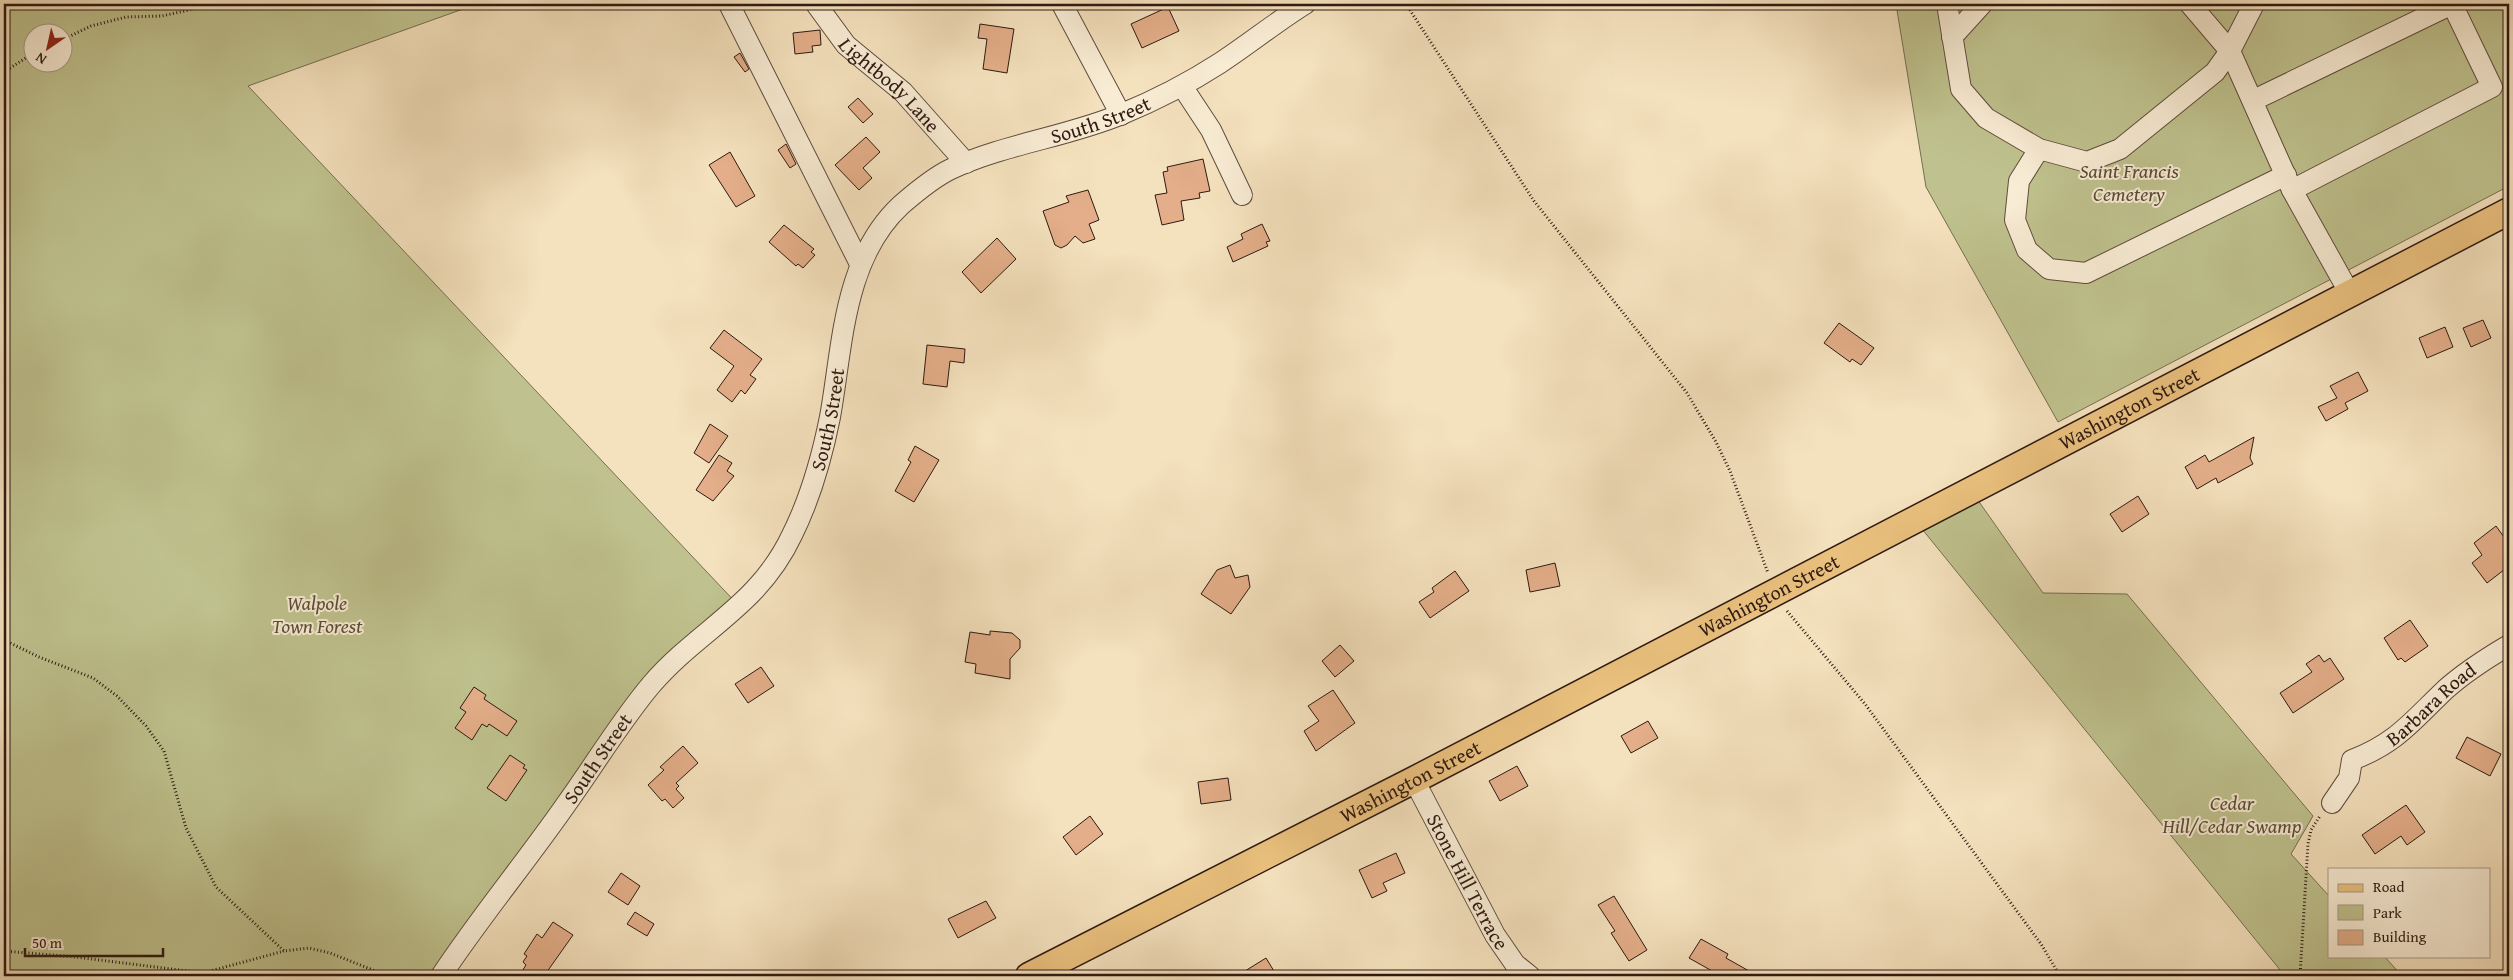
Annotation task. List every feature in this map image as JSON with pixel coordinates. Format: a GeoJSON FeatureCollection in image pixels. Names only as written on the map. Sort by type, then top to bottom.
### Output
{"type":"FeatureCollection","features":[{"type":"Feature","properties":{"kind":"main road","name":"Washington Street"},"geometry":{"type":"LineString","coordinates":[[1029,976],[1414,780],[2509,212]]}},
{"type":"Feature","properties":{"kind":"street"},"geometry":{"type":"LineString","coordinates":[[729,4],[860,264]]}},
{"type":"Feature","properties":{"kind":"street","name":"Lightbody Lane"},"geometry":{"type":"LineString","coordinates":[[816,4],[846,45],[903,92],[966,163]]}},
{"type":"Feature","properties":{"kind":"street"},"geometry":{"type":"LineString","coordinates":[[1062,4],[1121,115]]}},
{"type":"Feature","properties":{"kind":"street","name":"South Street"},"geometry":{"type":"LineString","coordinates":[[441,976],[563,809],[635,705],[670,664],[740,607],[777,563],[802,512],[816,470],[829,422],[850,300],[860,264],[868,246],[900,206],[947,171],[966,163],[1086,128],[1121,115],[1182,86],[1221,62],[1305,4]]}},
{"type":"Feature","properties":{"kind":"street"},"geometry":{"type":"LineString","coordinates":[[1947,4],[1960,89],[1986,118],[2039,150],[2088,162],[2120,149],[2216,72],[2230,51],[2254,4]]}},
{"type":"Feature","properties":{"kind":"street"},"geometry":{"type":"LineString","coordinates":[[1952,37],[1982,4]]}},
{"type":"Feature","properties":{"kind":"street"},"geometry":{"type":"LineString","coordinates":[[2190,4],[2230,51],[2254,100],[2289,183],[2350,294]]}},
{"type":"Feature","properties":{"kind":"street"},"geometry":{"type":"LineString","coordinates":[[2039,150],[2019,181],[2015,220],[2027,250],[2049,269],[2086,273],[2289,183],[2492,87],[2452,4],[2254,100]]}},
{"type":"Feature","properties":{"kind":"street"},"geometry":{"type":"LineString","coordinates":[[1182,86],[1211,130],[1242,195]]}},
{"type":"Feature","properties":{"kind":"street","name":"Barbara Road"},"geometry":{"type":"LineString","coordinates":[[2332,803],[2349,778],[2352,760],[2382,748],[2400,734],[2447,688],[2507,653]]}},
{"type":"Feature","properties":{"kind":"street","name":"Stone Hill Terrace"},"geometry":{"type":"LineString","coordinates":[[1414,780],[1495,935],[1515,964],[1530,976]]}},
{"type":"Feature","properties":{"kind":"path"},"geometry":{"type":"LineString","coordinates":[[72,35],[91,26],[126,17],[162,16],[189,10],[202,4]]}},
{"type":"Feature","properties":{"kind":"path"},"geometry":{"type":"LineString","coordinates":[[1406,4],[1534,202],[1687,393],[1716,442],[1730,471],[1767,570],[1772,594],[1864,704],[2041,944],[2060,976]]}},
{"type":"Feature","properties":{"kind":"path"},"geometry":{"type":"LineString","coordinates":[[4,72],[22,60]]}},
{"type":"Feature","properties":{"kind":"path"},"geometry":{"type":"LineString","coordinates":[[4,640],[39,658],[93,678],[117,696],[146,726],[164,751],[186,828],[216,887],[284,951]]}},
{"type":"Feature","properties":{"kind":"path"},"geometry":{"type":"LineString","coordinates":[[2300,976],[2308,844],[2311,830],[2332,803]]}},
{"type":"Feature","properties":{"kind":"path"},"geometry":{"type":"LineString","coordinates":[[4,951],[76,957],[203,973],[284,951],[309,948],[330,953],[388,976]]}},
{"type":"Feature","properties":{"kind":"green space","name":"Walpole Town Forest"},"geometry":{"type":"Polygon","coordinates":[[[4,4],[477,4],[248,86],[740,607],[691,646],[441,976],[4,976],[4,4]]]}},
{"type":"Feature","properties":{"kind":"green space","name":"Saint Francis Cemetery"},"geometry":{"type":"Polygon","coordinates":[[[1896,4],[2509,4],[2509,186],[2058,422],[1926,187],[1896,4]]]}},
{"type":"Feature","properties":{"kind":"green space","name":"Cedar Hill/Cedar Swamp"},"geometry":{"type":"Polygon","coordinates":[[[1968,486],[2043,593],[2127,594],[2313,816],[2291,854],[2328,895],[2328,958],[2386,958],[2402,976],[2285,976],[1922,529],[1968,486]]]}},
{"type":"Feature","properties":{"kind":"building"},"geometry":{"type":"Polygon","coordinates":[[[1168,7],[1179,31],[1142,48],[1131,24],[1168,7]]]}},
{"type":"Feature","properties":{"kind":"building"},"geometry":{"type":"Polygon","coordinates":[[[980,24],[1014,29],[1007,73],[983,69],[987,39],[978,38],[980,24]]]}},
{"type":"Feature","properties":{"kind":"building"},"geometry":{"type":"Polygon","coordinates":[[[820,30],[821,45],[812,46],[813,52],[795,54],[793,33],[820,30]]]}},
{"type":"Feature","properties":{"kind":"building"},"geometry":{"type":"Polygon","coordinates":[[[740,53],[749,69],[745,72],[734,57],[740,53]]]}},
{"type":"Feature","properties":{"kind":"building"},"geometry":{"type":"Polygon","coordinates":[[[858,98],[873,114],[863,123],[848,107],[858,98]]]}},
{"type":"Feature","properties":{"kind":"building"},"geometry":{"type":"Polygon","coordinates":[[[866,137],[880,152],[863,168],[872,178],[859,190],[835,165],[866,137]]]}},
{"type":"Feature","properties":{"kind":"building"},"geometry":{"type":"Polygon","coordinates":[[[786,144],[796,164],[790,168],[778,150],[786,144]]]}},
{"type":"Feature","properties":{"kind":"building"},"geometry":{"type":"Polygon","coordinates":[[[730,152],[755,196],[736,207],[709,165],[730,152]]]}},
{"type":"Feature","properties":{"kind":"building"},"geometry":{"type":"Polygon","coordinates":[[[1203,159],[1210,191],[1199,193],[1200,198],[1181,201],[1184,220],[1162,225],[1155,195],[1167,193],[1163,172],[1168,171],[1167,167],[1203,159]]]}},
{"type":"Feature","properties":{"kind":"building"},"geometry":{"type":"Polygon","coordinates":[[[1088,190],[1099,220],[1089,224],[1095,239],[1083,243],[1075,236],[1067,245],[1061,248],[1055,245],[1043,211],[1069,202],[1066,196],[1088,190]]]}},
{"type":"Feature","properties":{"kind":"building"},"geometry":{"type":"Polygon","coordinates":[[[1262,224],[1270,241],[1266,242],[1268,246],[1233,262],[1227,247],[1243,239],[1241,234],[1262,224]]]}},
{"type":"Feature","properties":{"kind":"building"},"geometry":{"type":"Polygon","coordinates":[[[784,225],[814,249],[811,252],[815,255],[803,268],[798,264],[796,266],[769,242],[784,225]]]}},
{"type":"Feature","properties":{"kind":"building"},"geometry":{"type":"Polygon","coordinates":[[[997,238],[1016,259],[981,293],[962,272],[997,238]]]}},
{"type":"Feature","properties":{"kind":"building"},"geometry":{"type":"Polygon","coordinates":[[[2483,320],[2491,338],[2471,347],[2463,328],[2483,320]]]}},
{"type":"Feature","properties":{"kind":"building"},"geometry":{"type":"Polygon","coordinates":[[[1839,323],[1874,348],[1861,365],[1852,359],[1850,362],[1824,343],[1839,323]]]}},
{"type":"Feature","properties":{"kind":"building"},"geometry":{"type":"Polygon","coordinates":[[[2445,327],[2453,347],[2427,358],[2419,338],[2445,327]]]}},
{"type":"Feature","properties":{"kind":"building"},"geometry":{"type":"Polygon","coordinates":[[[724,330],[762,359],[750,375],[756,379],[745,394],[741,390],[732,402],[717,390],[734,366],[710,348],[724,330]]]}},
{"type":"Feature","properties":{"kind":"building"},"geometry":{"type":"Polygon","coordinates":[[[927,345],[965,349],[964,363],[950,361],[947,387],[923,384],[927,345]]]}},
{"type":"Feature","properties":{"kind":"building"},"geometry":{"type":"Polygon","coordinates":[[[2358,372],[2368,391],[2345,403],[2348,409],[2326,421],[2318,407],[2337,398],[2330,386],[2358,372]]]}},
{"type":"Feature","properties":{"kind":"building"},"geometry":{"type":"Polygon","coordinates":[[[710,424],[728,436],[709,463],[694,453],[710,424]]]}},
{"type":"Feature","properties":{"kind":"building"},"geometry":{"type":"Polygon","coordinates":[[[2254,437],[2250,458],[2253,464],[2218,483],[2216,478],[2197,489],[2185,467],[2205,455],[2209,462],[2254,437]]]}},
{"type":"Feature","properties":{"kind":"building"},"geometry":{"type":"Polygon","coordinates":[[[915,446],[939,460],[914,502],[895,491],[911,462],[908,460],[915,446]]]}},
{"type":"Feature","properties":{"kind":"building"},"geometry":{"type":"Polygon","coordinates":[[[719,455],[732,463],[727,471],[734,476],[713,501],[696,490],[719,455]]]}},
{"type":"Feature","properties":{"kind":"building"},"geometry":{"type":"Polygon","coordinates":[[[2138,496],[2149,514],[2122,532],[2110,514],[2138,496]]]}},
{"type":"Feature","properties":{"kind":"building"},"geometry":{"type":"Polygon","coordinates":[[[2496,526],[2509,544],[2509,566],[2487,583],[2472,563],[2482,555],[2474,543],[2496,526]]]}},
{"type":"Feature","properties":{"kind":"building"},"geometry":{"type":"Polygon","coordinates":[[[1555,563],[1560,586],[1530,592],[1526,570],[1555,563]]]}},
{"type":"Feature","properties":{"kind":"building"},"geometry":{"type":"Polygon","coordinates":[[[1230,565],[1235,578],[1248,575],[1250,587],[1231,614],[1201,594],[1217,570],[1230,565]]]}},
{"type":"Feature","properties":{"kind":"building"},"geometry":{"type":"Polygon","coordinates":[[[1455,571],[1469,591],[1430,618],[1419,602],[1434,592],[1432,588],[1455,571]]]}},
{"type":"Feature","properties":{"kind":"building"},"geometry":{"type":"Polygon","coordinates":[[[2410,620],[2428,646],[2405,662],[2401,658],[2398,660],[2384,638],[2410,620]]]}},
{"type":"Feature","properties":{"kind":"building"},"geometry":{"type":"Polygon","coordinates":[[[990,631],[1012,633],[1020,640],[1020,648],[1010,659],[1010,679],[975,673],[976,664],[965,662],[970,632],[990,635],[990,631]]]}},
{"type":"Feature","properties":{"kind":"building"},"geometry":{"type":"Polygon","coordinates":[[[1340,645],[1354,661],[1335,677],[1322,661],[1340,645]]]}},
{"type":"Feature","properties":{"kind":"building"},"geometry":{"type":"Polygon","coordinates":[[[2319,655],[2324,662],[2330,658],[2344,679],[2293,713],[2280,693],[2312,672],[2306,664],[2319,655]]]}},
{"type":"Feature","properties":{"kind":"building"},"geometry":{"type":"Polygon","coordinates":[[[761,667],[774,686],[748,703],[735,684],[761,667]]]}},
{"type":"Feature","properties":{"kind":"building"},"geometry":{"type":"Polygon","coordinates":[[[474,687],[486,695],[484,699],[517,721],[507,736],[489,724],[487,727],[482,724],[472,740],[455,728],[466,712],[460,708],[474,687]]]}},
{"type":"Feature","properties":{"kind":"building"},"geometry":{"type":"Polygon","coordinates":[[[1333,690],[1355,723],[1316,751],[1304,731],[1319,721],[1308,706],[1333,690]]]}},
{"type":"Feature","properties":{"kind":"building"},"geometry":{"type":"Polygon","coordinates":[[[1648,721],[1658,738],[1631,753],[1621,736],[1648,721]]]}},
{"type":"Feature","properties":{"kind":"building"},"geometry":{"type":"Polygon","coordinates":[[[2467,737],[2501,754],[2490,776],[2456,758],[2467,737]]]}},
{"type":"Feature","properties":{"kind":"building"},"geometry":{"type":"Polygon","coordinates":[[[683,746],[698,763],[676,783],[679,786],[676,789],[684,798],[673,808],[665,799],[662,801],[648,785],[664,770],[660,767],[683,746]]]}},
{"type":"Feature","properties":{"kind":"building"},"geometry":{"type":"Polygon","coordinates":[[[510,755],[525,765],[523,768],[527,770],[506,801],[487,788],[510,755]]]}},
{"type":"Feature","properties":{"kind":"building"},"geometry":{"type":"Polygon","coordinates":[[[1517,766],[1528,786],[1500,801],[1489,781],[1517,766]]]}},
{"type":"Feature","properties":{"kind":"building"},"geometry":{"type":"Polygon","coordinates":[[[1228,778],[1231,800],[1201,804],[1198,782],[1228,778]]]}},
{"type":"Feature","properties":{"kind":"building"},"geometry":{"type":"Polygon","coordinates":[[[2406,805],[2425,832],[2407,845],[2401,836],[2375,854],[2362,835],[2406,805]]]}},
{"type":"Feature","properties":{"kind":"building"},"geometry":{"type":"Polygon","coordinates":[[[1090,816],[1103,834],[1076,855],[1063,837],[1090,816]]]}},
{"type":"Feature","properties":{"kind":"building"},"geometry":{"type":"Polygon","coordinates":[[[1396,853],[1405,873],[1383,883],[1387,891],[1372,898],[1359,870],[1396,853]]]}},
{"type":"Feature","properties":{"kind":"building"},"geometry":{"type":"Polygon","coordinates":[[[621,873],[640,886],[628,905],[608,892],[621,873]]]}},
{"type":"Feature","properties":{"kind":"building"},"geometry":{"type":"Polygon","coordinates":[[[1614,896],[1647,950],[1629,961],[1611,933],[1615,931],[1598,905],[1614,896]]]}},
{"type":"Feature","properties":{"kind":"building"},"geometry":{"type":"Polygon","coordinates":[[[986,901],[996,918],[958,938],[948,919],[986,901]]]}},
{"type":"Feature","properties":{"kind":"building"},"geometry":{"type":"Polygon","coordinates":[[[635,912],[654,924],[647,936],[627,924],[635,912]]]}},
{"type":"Feature","properties":{"kind":"building"},"geometry":{"type":"Polygon","coordinates":[[[553,922],[573,935],[544,976],[519,976],[526,965],[523,962],[527,956],[524,954],[537,934],[542,938],[553,922]]]}},
{"type":"Feature","properties":{"kind":"building"},"geometry":{"type":"Polygon","coordinates":[[[1701,939],[1728,954],[1726,958],[1758,976],[1721,976],[1689,958],[1701,939]]]}},
{"type":"Feature","properties":{"kind":"building"},"geometry":{"type":"Polygon","coordinates":[[[1266,958],[1277,976],[1237,976],[1266,958]]]}}]}
